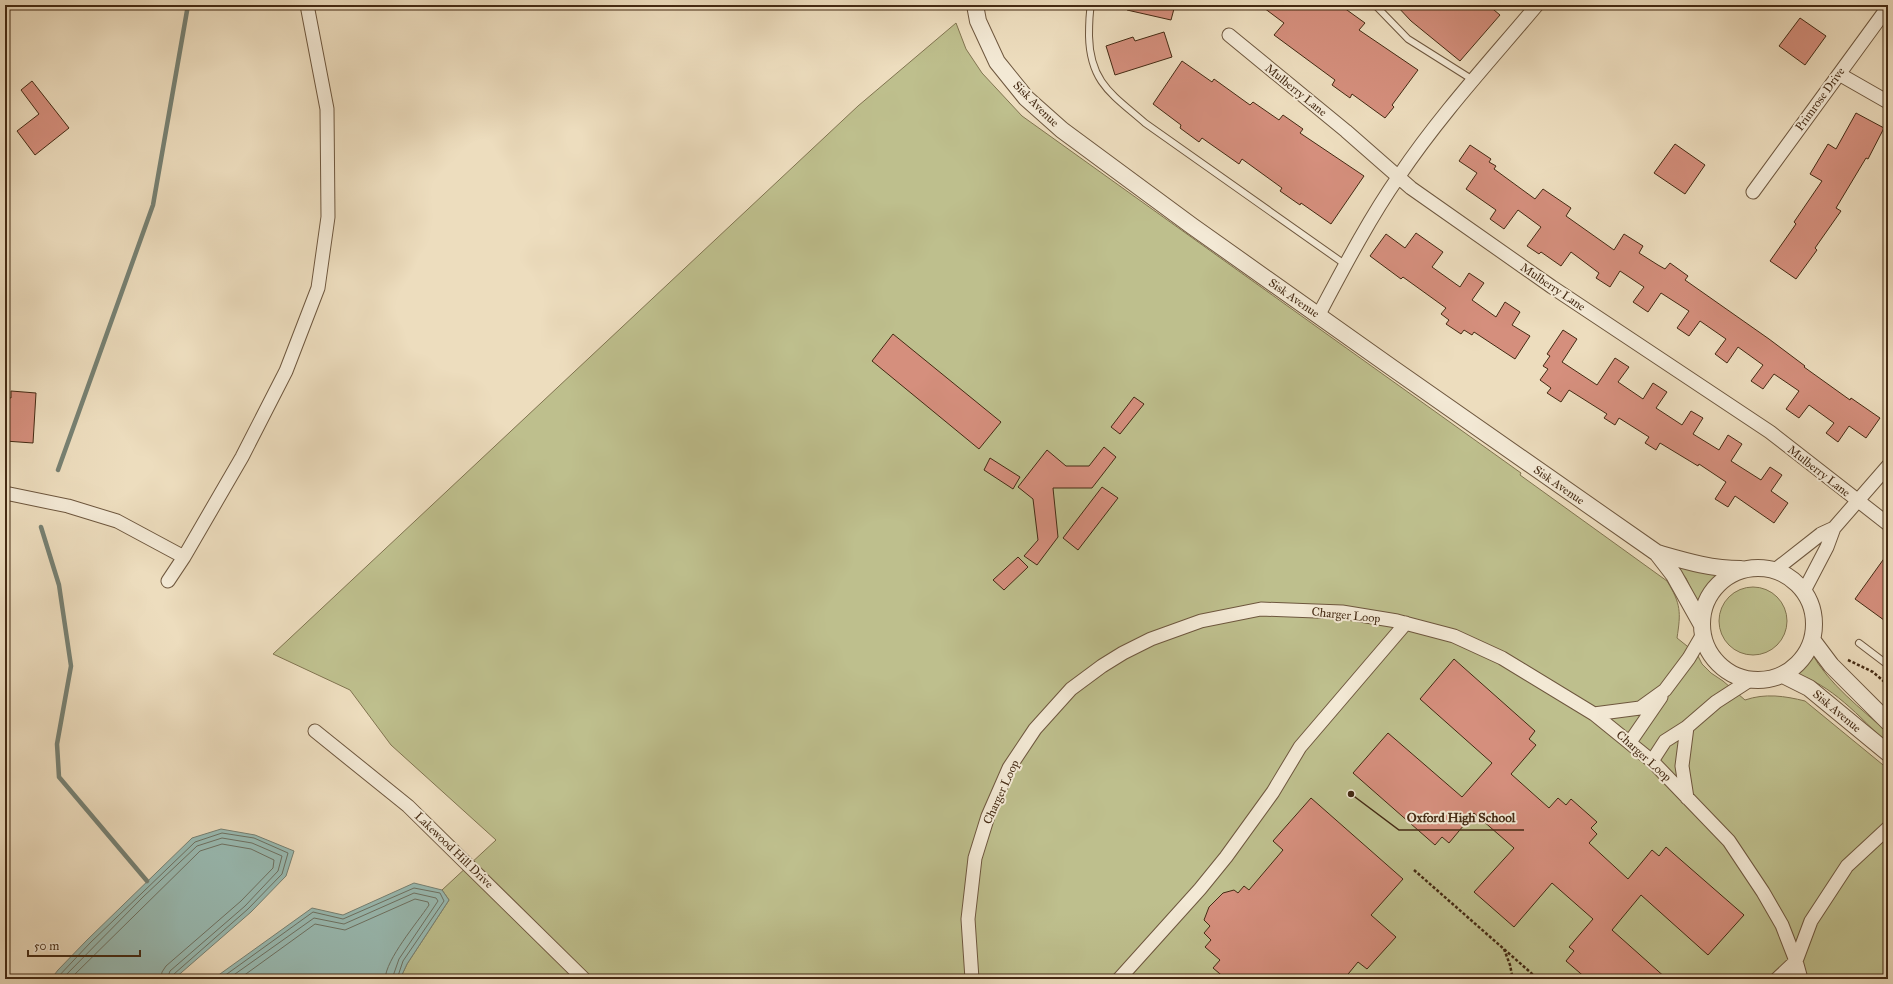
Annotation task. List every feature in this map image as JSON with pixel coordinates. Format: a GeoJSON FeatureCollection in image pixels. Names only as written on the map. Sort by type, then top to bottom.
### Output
{"type":"FeatureCollection","features":[{"type":"Feature","properties":{"kind":"street"},"geometry":{"type":"LineString","coordinates":[[168,581],[184,557],[242,457],[286,371],[318,288],[328,217],[327,109],[307,5]]}},
{"type":"Feature","properties":{"kind":"street","name":"Sisk Avenue"},"geometry":{"type":"LineString","coordinates":[[975,5],[978,21],[997,62],[1026,98],[1062,130],[1192,226],[1318,316],[1657,553],[1674,575],[1702,630],[1709,651],[1719,665],[1734,675],[1750,680],[1767,680],[1782,675],[1796,666],[1806,655],[1813,640],[1815,628],[1814,615],[1811,602],[1804,591],[1791,578],[1775,570],[1760,567],[1722,569],[1703,566],[1657,553]]}},
{"type":"Feature","properties":{"kind":"street"},"geometry":{"type":"LineString","coordinates":[[1318,316],[1398,177],[1473,80],[1536,5]]}},
{"type":"Feature","properties":{"kind":"street","name":"Primrose Drive"},"geometry":{"type":"LineString","coordinates":[[1753,192],[1888,7]]}},
{"type":"Feature","properties":{"kind":"street","name":"Mulberry Lane"},"geometry":{"type":"LineString","coordinates":[[1229,35],[1346,131],[1398,177],[1491,246],[1770,432],[1888,524]]}},
{"type":"Feature","properties":{"kind":"street"},"geometry":{"type":"LineString","coordinates":[[1839,74],[1888,102]]}},
{"type":"Feature","properties":{"kind":"street"},"geometry":{"type":"LineString","coordinates":[[1804,591],[1827,547],[1834,528],[1888,466]]}},
{"type":"Feature","properties":{"kind":"street"},"geometry":{"type":"LineString","coordinates":[[5,493],[68,506],[118,521],[184,557]]}},
{"type":"Feature","properties":{"kind":"street"},"geometry":{"type":"LineString","coordinates":[[1775,570],[1821,534],[1834,528]]}},
{"type":"Feature","properties":{"kind":"street","name":"Sisk Avenue"},"geometry":{"type":"LineString","coordinates":[[1702,630],[1704,606],[1714,589],[1728,576],[1746,568]]}},
{"type":"Feature","properties":{"kind":"street","name":"Charger Loop"},"geometry":{"type":"LineString","coordinates":[[972,979],[968,919],[975,858],[988,816],[1009,768],[1035,729],[1071,689],[1102,666],[1151,639],[1201,621],[1261,609],[1342,612],[1406,623],[1454,636],[1502,658],[1594,714],[1652,761],[1733,847],[1763,892],[1782,925],[1796,961],[1801,979]]}},
{"type":"Feature","properties":{"kind":"street"},"geometry":{"type":"LineString","coordinates":[[1119,979],[1200,889],[1226,857],[1273,792],[1300,747],[1406,623]]}},
{"type":"Feature","properties":{"kind":"street"},"geometry":{"type":"LineString","coordinates":[[1630,742],[1665,690],[1689,658],[1702,630]]}},
{"type":"Feature","properties":{"kind":"street"},"geometry":{"type":"LineString","coordinates":[[1813,640],[1831,665],[1888,722]]}},
{"type":"Feature","properties":{"kind":"street","name":"Sisk Avenue"},"geometry":{"type":"LineString","coordinates":[[1782,675],[1809,688],[1888,753]]}},
{"type":"Feature","properties":{"kind":"street"},"geometry":{"type":"LineString","coordinates":[[1652,761],[1665,742],[1687,727],[1716,702],[1750,680]]}},
{"type":"Feature","properties":{"kind":"street"},"geometry":{"type":"LineString","coordinates":[[1594,714],[1640,708],[1665,690]]}},
{"type":"Feature","properties":{"kind":"street"},"geometry":{"type":"LineString","coordinates":[[1687,727],[1682,766],[1687,798]]}},
{"type":"Feature","properties":{"kind":"street","name":"Lakewood Hill Drive"},"geometry":{"type":"LineString","coordinates":[[315,732],[408,806],[584,979]]}},
{"type":"Feature","properties":{"kind":"street"},"geometry":{"type":"LineString","coordinates":[[1777,979],[1796,961],[1811,921],[1846,866],[1888,828]]}},
{"type":"Feature","properties":{"kind":"lane"},"geometry":{"type":"LineString","coordinates":[[1091,5],[1089,12],[1090,56],[1098,78],[1115,98],[1145,123],[1346,265]]}},
{"type":"Feature","properties":{"kind":"lane"},"geometry":{"type":"LineString","coordinates":[[1375,5],[1408,39],[1473,80]]}},
{"type":"Feature","properties":{"kind":"lane"},"geometry":{"type":"LineString","coordinates":[[1859,643],[1888,665]]}},
{"type":"Feature","properties":{"kind":"path"},"geometry":{"type":"LineString","coordinates":[[1844,658],[1873,672],[1888,685]]}},
{"type":"Feature","properties":{"kind":"path"},"geometry":{"type":"LineString","coordinates":[[1414,870],[1537,978]]}},
{"type":"Feature","properties":{"kind":"path"},"geometry":{"type":"LineString","coordinates":[[1503,949],[1510,965],[1512,975],[1509,979]]}},
{"type":"Feature","properties":{"kind":"path"},"geometry":{"type":"LineString","coordinates":[[1512,975],[1537,978]]}},
{"type":"Feature","properties":{"kind":"green space"},"geometry":{"type":"Polygon","coordinates":[[[956,23],[966,49],[982,73],[1022,116],[1521,473],[1520,475],[1667,581],[1675,596],[1679,608],[1677,638],[1697,654],[1702,664],[1711,673],[1745,700],[1760,696],[1775,696],[1805,701],[1888,769],[1888,979],[400,979],[407,964],[449,900],[442,890],[496,840],[391,745],[350,690],[273,654],[858,106],[956,23]]]}},
{"type":"Feature","properties":{"kind":"green space"},"geometry":{"type":"Polygon","coordinates":[[[1676,566],[1729,572],[1712,586],[1706,595],[1702,606],[1699,606],[1686,578],[1676,566]]]}},
{"type":"Feature","properties":{"kind":"green space"},"geometry":{"type":"Polygon","coordinates":[[[1753,587],[1766,590],[1777,597],[1784,608],[1787,621],[1784,634],[1777,645],[1766,652],[1753,655],[1740,652],[1729,645],[1722,634],[1719,621],[1722,608],[1729,597],[1740,590],[1753,587]]]}},
{"type":"Feature","properties":{"kind":"green space"},"geometry":{"type":"Polygon","coordinates":[[[1811,652],[1818,664],[1836,686],[1888,733],[1888,744],[1833,693],[1807,678],[1793,673],[1811,652]]]}},
{"type":"Feature","properties":{"kind":"water"},"geometry":{"type":"Polygon","coordinates":[[[221,829],[255,835],[294,851],[286,876],[251,912],[174,979],[51,979],[87,940],[192,838],[221,829]]]}},
{"type":"Feature","properties":{"kind":"water"},"geometry":{"type":"Polygon","coordinates":[[[414,883],[442,890],[449,900],[407,964],[400,979],[213,979],[312,908],[343,915],[414,883]]]}},
{"type":"Feature","properties":{"kind":"building"},"geometry":{"type":"Polygon","coordinates":[[[1128,5],[1175,5],[1171,20],[1127,10],[1128,5]]]}},
{"type":"Feature","properties":{"kind":"building"},"geometry":{"type":"Polygon","coordinates":[[[1260,5],[1340,5],[1365,23],[1359,30],[1418,70],[1392,105],[1394,107],[1385,118],[1352,94],[1350,98],[1332,85],[1335,80],[1274,35],[1284,23],[1260,5]]]}},
{"type":"Feature","properties":{"kind":"building"},"geometry":{"type":"Polygon","coordinates":[[[1396,5],[1488,5],[1500,15],[1460,61],[1411,21],[1396,5]]]}},
{"type":"Feature","properties":{"kind":"building"},"geometry":{"type":"Polygon","coordinates":[[[1800,18],[1826,36],[1805,65],[1779,46],[1800,18]]]}},
{"type":"Feature","properties":{"kind":"building"},"geometry":{"type":"Polygon","coordinates":[[[1164,32],[1172,57],[1115,75],[1106,46],[1133,37],[1135,41],[1164,32]]]}},
{"type":"Feature","properties":{"kind":"building"},"geometry":{"type":"Polygon","coordinates":[[[1182,61],[1212,82],[1214,79],[1250,105],[1253,102],[1279,120],[1283,115],[1303,129],[1300,133],[1364,176],[1331,224],[1301,203],[1300,205],[1280,191],[1282,188],[1242,159],[1239,164],[1202,138],[1199,142],[1180,128],[1181,125],[1153,104],[1182,61]]]}},
{"type":"Feature","properties":{"kind":"building"},"geometry":{"type":"Polygon","coordinates":[[[32,81],[69,128],[35,155],[17,131],[39,114],[21,90],[32,81]]]}},
{"type":"Feature","properties":{"kind":"building"},"geometry":{"type":"Polygon","coordinates":[[[1856,113],[1884,128],[1868,159],[1866,158],[1836,208],[1841,211],[1815,248],[1817,250],[1796,279],[1770,261],[1796,224],[1794,222],[1822,181],[1810,174],[1828,144],[1836,149],[1856,113]]]}},
{"type":"Feature","properties":{"kind":"building"},"geometry":{"type":"Polygon","coordinates":[[[1675,144],[1705,165],[1685,194],[1654,173],[1675,144]]]}},
{"type":"Feature","properties":{"kind":"building"},"geometry":{"type":"Polygon","coordinates":[[[1470,145],[1491,159],[1489,162],[1496,166],[1494,169],[1535,199],[1543,189],[1571,208],[1566,216],[1614,250],[1624,234],[1643,246],[1639,253],[1658,265],[1665,269],[1670,263],[1688,276],[1685,280],[1769,339],[1805,366],[1804,367],[1850,400],[1851,398],[1880,418],[1866,438],[1849,426],[1838,442],[1826,433],[1834,423],[1809,405],[1799,418],[1786,409],[1799,391],[1774,374],[1763,389],[1751,381],[1763,365],[1738,347],[1727,363],[1715,354],[1726,339],[1700,321],[1689,336],[1677,328],[1689,311],[1661,293],[1648,312],[1633,302],[1644,287],[1620,271],[1610,287],[1596,278],[1599,273],[1571,252],[1561,266],[1541,252],[1539,254],[1527,246],[1541,227],[1518,210],[1504,229],[1490,219],[1496,210],[1466,189],[1477,173],[1459,161],[1470,145]]]}},
{"type":"Feature","properties":{"kind":"building"},"geometry":{"type":"Polygon","coordinates":[[[1416,233],[1443,252],[1432,267],[1460,287],[1469,273],[1484,283],[1472,300],[1496,317],[1505,302],[1520,312],[1512,325],[1530,336],[1515,359],[1474,332],[1472,335],[1464,330],[1461,334],[1446,324],[1449,320],[1441,314],[1446,308],[1403,277],[1401,279],[1370,256],[1386,234],[1405,248],[1416,233]]]}},
{"type":"Feature","properties":{"kind":"building"},"geometry":{"type":"Polygon","coordinates":[[[1563,330],[1577,339],[1562,362],[1597,385],[1615,358],[1629,367],[1618,382],[1643,399],[1653,383],[1667,392],[1656,408],[1682,425],[1691,411],[1703,418],[1693,434],[1719,450],[1728,435],[1742,444],[1731,461],[1761,480],[1770,467],[1782,475],[1771,491],[1788,503],[1774,523],[1735,496],[1728,507],[1715,499],[1726,482],[1699,464],[1698,466],[1660,443],[1656,450],[1645,443],[1649,437],[1619,418],[1615,425],[1604,418],[1607,414],[1569,390],[1561,402],[1547,393],[1551,388],[1540,380],[1548,369],[1543,366],[1550,356],[1547,354],[1563,330]]]}},
{"type":"Feature","properties":{"kind":"building"},"geometry":{"type":"Polygon","coordinates":[[[893,334],[1001,422],[979,449],[872,361],[893,334]]]}},
{"type":"Feature","properties":{"kind":"building"},"geometry":{"type":"Polygon","coordinates":[[[11,391],[36,393],[33,443],[5,441],[5,397],[11,398],[11,391]]]}},
{"type":"Feature","properties":{"kind":"building"},"geometry":{"type":"Polygon","coordinates":[[[1134,397],[1144,404],[1120,434],[1111,427],[1134,397]]]}},
{"type":"Feature","properties":{"kind":"building"},"geometry":{"type":"Polygon","coordinates":[[[1104,447],[1116,457],[1092,488],[1053,488],[1058,537],[1037,565],[1024,556],[1038,540],[1033,499],[1018,487],[1047,450],[1066,466],[1089,466],[1104,447]]]}},
{"type":"Feature","properties":{"kind":"building"},"geometry":{"type":"Polygon","coordinates":[[[990,458],[1020,477],[1013,489],[984,470],[990,458]]]}},
{"type":"Feature","properties":{"kind":"building"},"geometry":{"type":"Polygon","coordinates":[[[1102,487],[1118,498],[1078,550],[1063,538],[1102,487]]]}},
{"type":"Feature","properties":{"kind":"building"},"geometry":{"type":"Polygon","coordinates":[[[1888,553],[1888,623],[1855,599],[1888,553]]]}},
{"type":"Feature","properties":{"kind":"building"},"geometry":{"type":"Polygon","coordinates":[[[1018,557],[1028,567],[1004,590],[993,580],[1018,557]]]}},
{"type":"Feature","properties":{"kind":"building"},"geometry":{"type":"Polygon","coordinates":[[[1454,659],[1535,731],[1529,739],[1536,745],[1511,774],[1549,808],[1558,798],[1566,805],[1571,799],[1597,822],[1591,828],[1597,834],[1589,843],[1628,879],[1652,850],[1659,856],[1666,847],[1744,915],[1708,955],[1641,895],[1612,930],[1667,979],[1587,979],[1566,961],[1574,951],[1569,947],[1593,919],[1552,883],[1514,927],[1474,892],[1514,848],[1474,813],[1449,843],[1442,837],[1435,845],[1353,773],[1388,733],[1462,797],[1492,763],[1420,699],[1454,659]]]}},
{"type":"Feature","properties":{"kind":"building"},"geometry":{"type":"Polygon","coordinates":[[[1311,798],[1403,879],[1371,915],[1396,937],[1367,969],[1358,962],[1344,979],[1226,979],[1213,968],[1220,960],[1205,947],[1211,940],[1204,933],[1210,926],[1204,920],[1209,907],[1223,893],[1234,890],[1238,893],[1244,886],[1249,890],[1283,850],[1273,841],[1311,798]]]}},
{"type":"Feature","properties":{"kind":"waterway"},"geometry":{"type":"LineString","coordinates":[[58,470],[153,205],[188,5]]}},
{"type":"Feature","properties":{"kind":"waterway"},"geometry":{"type":"LineString","coordinates":[[41,527],[59,585],[71,666],[57,744],[59,777],[147,881]]}},
{"type":"Feature","properties":{"kind":"place","name":"Oxford High School"},"geometry":{"type":"Point","coordinates":[1351,794]}}]}
